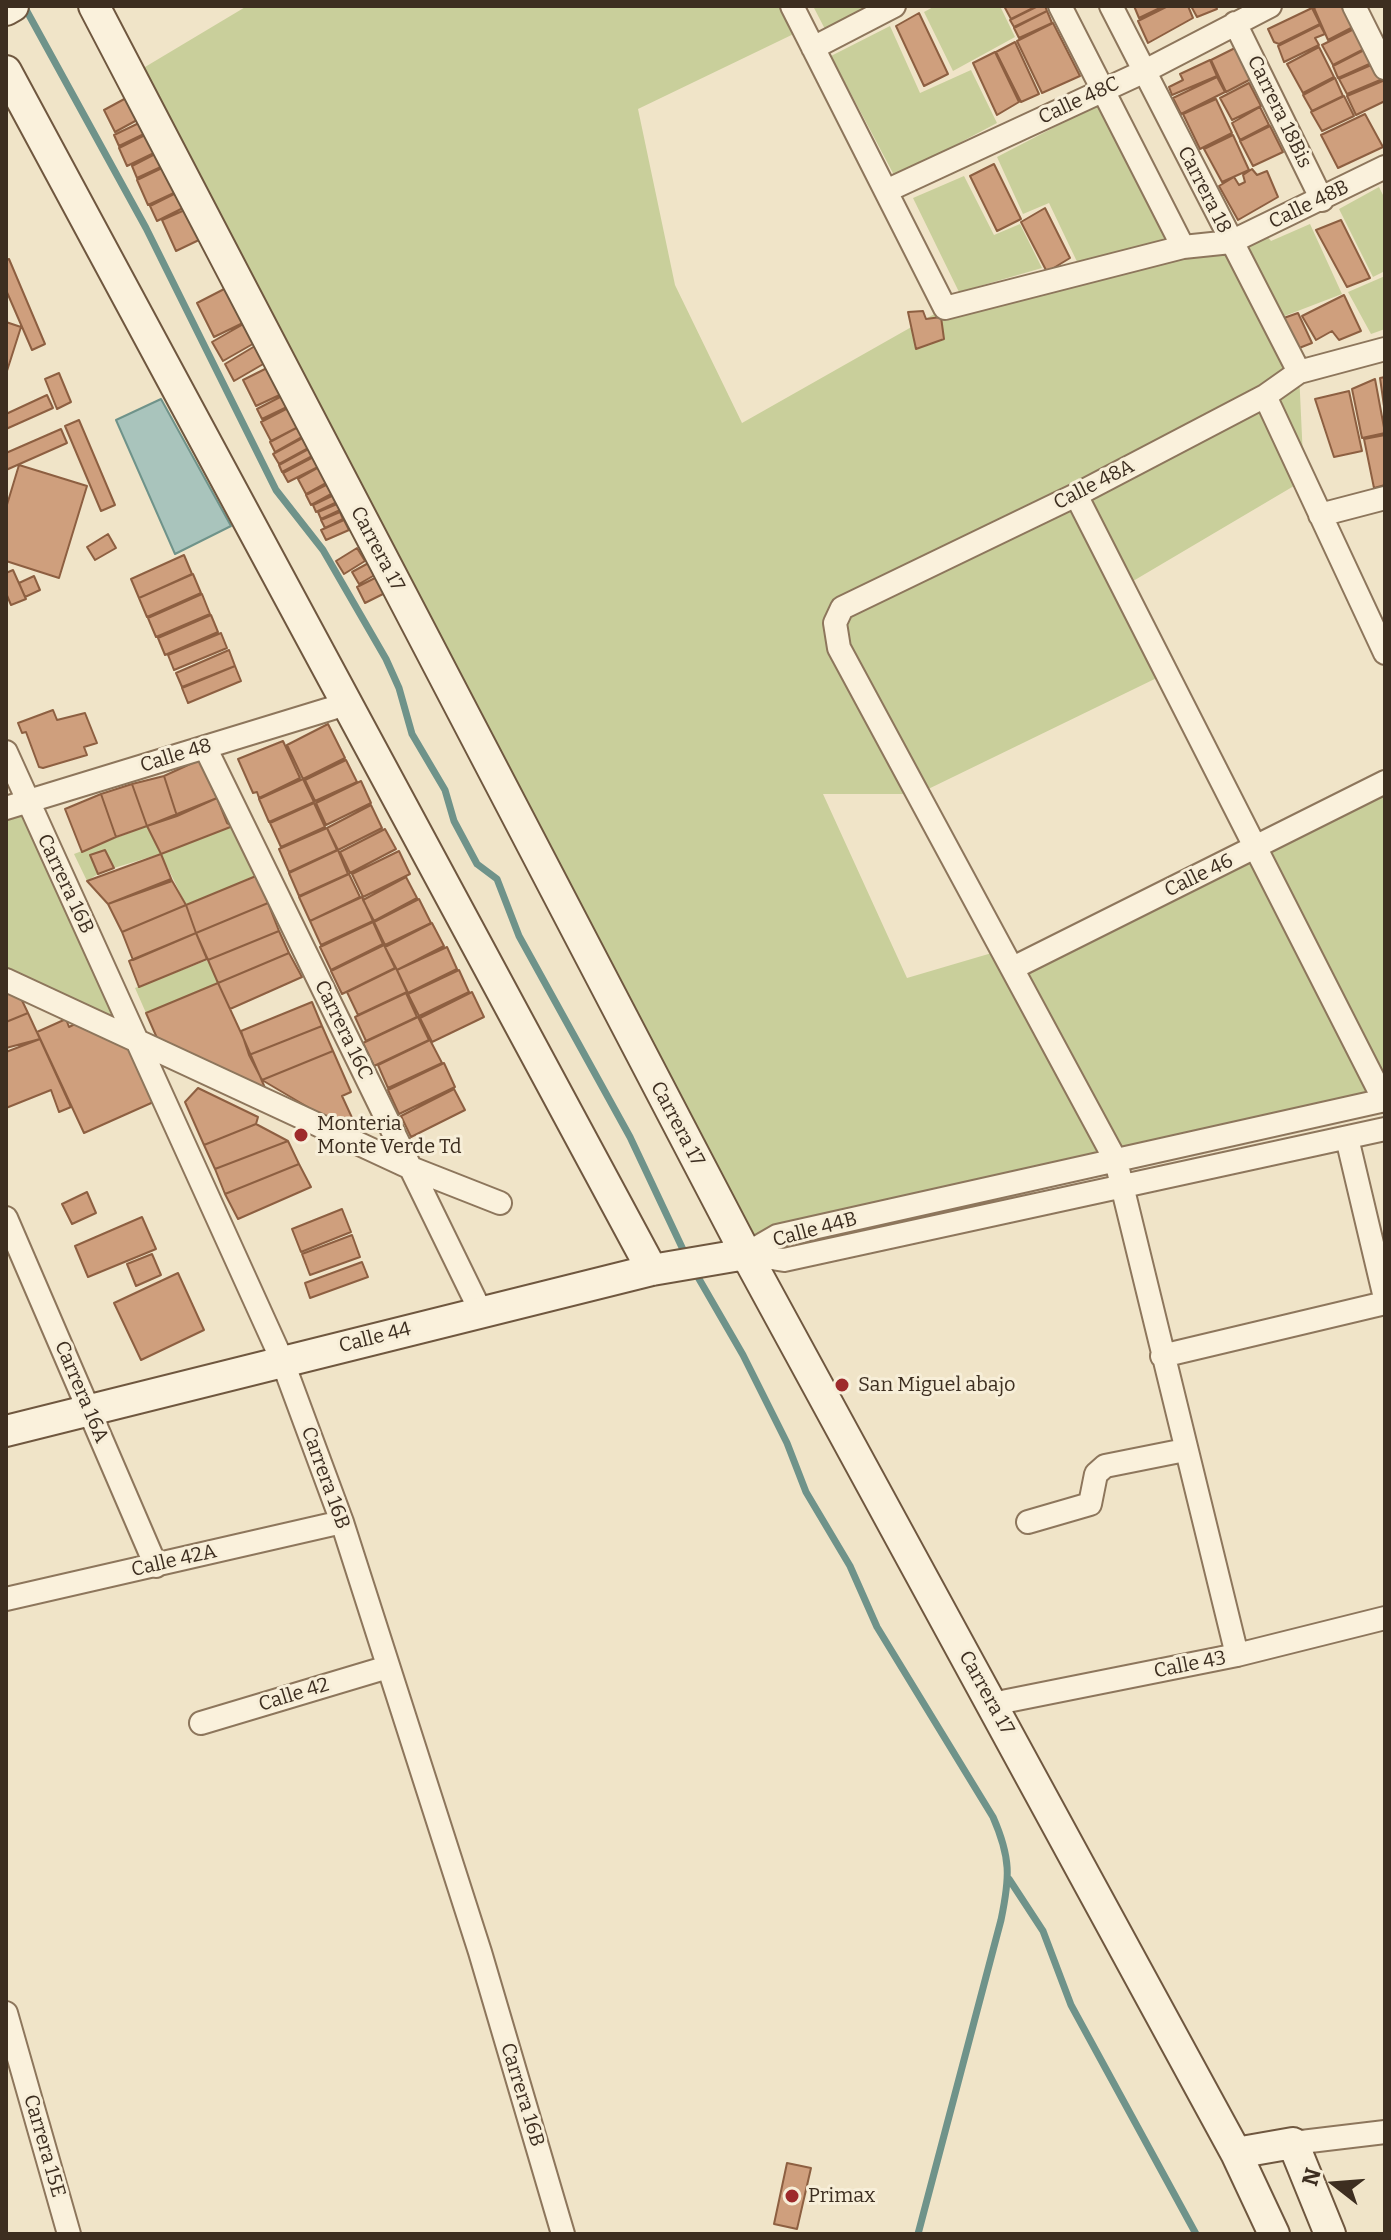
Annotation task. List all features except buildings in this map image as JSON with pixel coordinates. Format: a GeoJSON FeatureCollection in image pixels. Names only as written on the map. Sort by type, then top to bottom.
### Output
{"type":"FeatureCollection","features":[{"type":"Feature","properties":{"kind":"street"},"geometry":{"type":"LineString","coordinates":[[6,10],[13,6]]}},
{"type":"Feature","properties":{"kind":"street","name":"Carrera 17"},"geometry":{"type":"LineString","coordinates":[[94,6],[746,1254],[1236,2153],[1274,2234]]}},
{"type":"Feature","properties":{"kind":"street"},"geometry":{"type":"LineString","coordinates":[[792,6],[886,191]]}},
{"type":"Feature","properties":{"kind":"street"},"geometry":{"type":"LineString","coordinates":[[813,48],[894,6]]}},
{"type":"Feature","properties":{"kind":"street"},"geometry":{"type":"LineString","coordinates":[[1060,6],[1183,247]]}},
{"type":"Feature","properties":{"kind":"street","name":"Carrera 18"},"geometry":{"type":"LineString","coordinates":[[1111,6],[1299,372]]}},
{"type":"Feature","properties":{"kind":"street","name":"Calle 48C"},"geometry":{"type":"LineString","coordinates":[[886,191],[1143,72],[1270,6]]}},
{"type":"Feature","properties":{"kind":"street"},"geometry":{"type":"LineString","coordinates":[[1354,6],[1385,68]]}},
{"type":"Feature","properties":{"kind":"street","name":"Carrera 18Bis"},"geometry":{"type":"LineString","coordinates":[[1235,23],[1322,200]]}},
{"type":"Feature","properties":{"kind":"street"},"geometry":{"type":"LineString","coordinates":[[6,71],[346,704],[657,1269]]}},
{"type":"Feature","properties":{"kind":"street","name":"Calle 48B"},"geometry":{"type":"LineString","coordinates":[[886,191],[945,308],[1183,247],[1231,242],[1385,167]]}},
{"type":"Feature","properties":{"kind":"street","name":"Calle 48A"},"geometry":{"type":"LineString","coordinates":[[1013,968],[839,648],[835,623],[842,608],[1076,495],[1265,396],[1299,372],[1385,349]]}},
{"type":"Feature","properties":{"kind":"street"},"geometry":{"type":"LineString","coordinates":[[1265,396],[1382,641]]}},
{"type":"Feature","properties":{"kind":"street"},"geometry":{"type":"LineString","coordinates":[[1076,495],[1385,1100]]}},
{"type":"Feature","properties":{"kind":"street"},"geometry":{"type":"LineString","coordinates":[[1320,515],[1385,498]]}},
{"type":"Feature","properties":{"kind":"street","name":"Calle 48"},"geometry":{"type":"LineString","coordinates":[[16,805],[346,704]]}},
{"type":"Feature","properties":{"kind":"street","name":"Carrera 16C"},"geometry":{"type":"LineString","coordinates":[[205,747],[481,1312]]}},
{"type":"Feature","properties":{"kind":"street","name":"Carrera 16B"},"geometry":{"type":"LineString","coordinates":[[6,752],[16,805],[137,1038],[282,1360],[342,1522],[480,1952],[563,2234]]}},
{"type":"Feature","properties":{"kind":"street","name":"Calle 46"},"geometry":{"type":"LineString","coordinates":[[1013,968],[1385,782]]}},
{"type":"Feature","properties":{"kind":"street"},"geometry":{"type":"LineString","coordinates":[[1013,968],[1116,1161],[1237,1655]]}},
{"type":"Feature","properties":{"kind":"street"},"geometry":{"type":"LineString","coordinates":[[6,980],[137,1038],[411,1168],[500,1203]]}},
{"type":"Feature","properties":{"kind":"street","name":"Calle 44B"},"geometry":{"type":"LineString","coordinates":[[746,1254],[777,1236],[1385,1100]]}},
{"type":"Feature","properties":{"kind":"street"},"geometry":{"type":"LineString","coordinates":[[346,1136],[386,1118]]}},
{"type":"Feature","properties":{"kind":"street","name":"Calle 44B"},"geometry":{"type":"LineString","coordinates":[[746,1254],[784,1260],[1385,1129]]}},
{"type":"Feature","properties":{"kind":"street"},"geometry":{"type":"LineString","coordinates":[[1162,1356],[1385,1301],[1347,1138]]}},
{"type":"Feature","properties":{"kind":"street"},"geometry":{"type":"LineString","coordinates":[[822,1226],[828,1250]]}},
{"type":"Feature","properties":{"kind":"street","name":"Carrera 16A"},"geometry":{"type":"LineString","coordinates":[[9,1231],[156,1566]]}},
{"type":"Feature","properties":{"kind":"street","name":"Calle 44"},"geometry":{"type":"LineString","coordinates":[[6,1431],[657,1269],[713,1262],[746,1254]]}},
{"type":"Feature","properties":{"kind":"street"},"geometry":{"type":"LineString","coordinates":[[1028,1522],[1079,1510],[1090,1504],[1096,1474],[1105,1466],[1185,1450]]}},
{"type":"Feature","properties":{"kind":"street","name":"Calle 42A"},"geometry":{"type":"LineString","coordinates":[[6,1599],[342,1522]]}},
{"type":"Feature","properties":{"kind":"street","name":"Calle 43"},"geometry":{"type":"LineString","coordinates":[[992,1704],[1237,1655],[1385,1618]]}},
{"type":"Feature","properties":{"kind":"street","name":"Calle 42"},"geometry":{"type":"LineString","coordinates":[[201,1723],[388,1667]]}},
{"type":"Feature","properties":{"kind":"street","name":"Carrera 15E"},"geometry":{"type":"LineString","coordinates":[[6,2013],[69,2234]]}},
{"type":"Feature","properties":{"kind":"street"},"geometry":{"type":"LineString","coordinates":[[1236,2153],[1385,2132]]}},
{"type":"Feature","properties":{"kind":"street"},"geometry":{"type":"LineString","coordinates":[[1293,2143],[1330,2234]]}},
{"type":"Feature","properties":{"kind":"green space"},"geometry":{"type":"Polygon","coordinates":[[[247,6],[792,6],[804,29],[638,109],[675,285],[742,423],[945,308],[1231,242],[1299,372],[1304,480],[1123,587],[1167,673],[918,794],[823,794],[907,978],[1002,950],[1045,952],[1385,782],[1385,1104],[746,1254],[140,70],[247,6]]]}},
{"type":"Feature","properties":{"kind":"green space"},"geometry":{"type":"Polygon","coordinates":[[[813,6],[878,6],[827,33],[813,6]]]}},
{"type":"Feature","properties":{"kind":"green space"},"geometry":{"type":"Polygon","coordinates":[[[935,6],[1000,6],[1015,37],[953,71],[924,12],[935,6]]]}},
{"type":"Feature","properties":{"kind":"green space"},"geometry":{"type":"Polygon","coordinates":[[[890,26],[920,93],[971,70],[997,123],[895,177],[831,56],[890,26]]]}},
{"type":"Feature","properties":{"kind":"green space"},"geometry":{"type":"Polygon","coordinates":[[[1101,103],[1177,245],[1081,270],[1049,203],[1023,214],[997,157],[1101,103]]]}},
{"type":"Feature","properties":{"kind":"green space"},"geometry":{"type":"Polygon","coordinates":[[[964,176],[994,235],[1020,224],[1042,268],[959,292],[913,198],[964,176]]]}},
{"type":"Feature","properties":{"kind":"green space"},"geometry":{"type":"Polygon","coordinates":[[[1379,187],[1385,199],[1385,271],[1373,277],[1339,209],[1379,187]]]}},
{"type":"Feature","properties":{"kind":"green space"},"geometry":{"type":"Polygon","coordinates":[[[1310,224],[1342,294],[1282,317],[1246,241],[1267,236],[1271,241],[1310,224]]]}},
{"type":"Feature","properties":{"kind":"green space"},"geometry":{"type":"Polygon","coordinates":[[[1385,276],[1385,329],[1371,334],[1348,292],[1385,276]]]}},
{"type":"Feature","properties":{"kind":"green space"},"geometry":{"type":"Polygon","coordinates":[[[27,813],[122,1016],[100,1014],[6,976],[6,819],[27,813]]]}},
{"type":"Feature","properties":{"kind":"green space"},"geometry":{"type":"Polygon","coordinates":[[[147,826],[160,854],[114,868],[104,850],[90,855],[98,874],[87,881],[74,854],[147,826]]]}},
{"type":"Feature","properties":{"kind":"green space"},"geometry":{"type":"Polygon","coordinates":[[[233,826],[255,877],[186,905],[161,854],[233,826]]]}},
{"type":"Feature","properties":{"kind":"green space"},"geometry":{"type":"Polygon","coordinates":[[[208,960],[218,983],[146,1013],[135,988],[208,960]]]}},
{"type":"Feature","properties":{"kind":"water"},"geometry":{"type":"Polygon","coordinates":[[[161,399],[231,526],[175,554],[116,420],[161,399]]]}},
{"type":"Feature","properties":{"kind":"waterway"},"geometry":{"type":"LineString","coordinates":[[24,6],[146,228],[276,490],[323,550],[386,659],[399,688],[412,734],[445,790],[454,821],[477,864],[497,879],[519,936],[630,1137],[687,1258]]}},
{"type":"Feature","properties":{"kind":"waterway"},"geometry":{"type":"LineString","coordinates":[[695,1272],[743,1355],[787,1443],[806,1492],[850,1566],[877,1627],[993,1817],[1006,1856],[1006,1892],[1001,1920],[918,2234]]}},
{"type":"Feature","properties":{"kind":"waterway"},"geometry":{"type":"LineString","coordinates":[[1009,1879],[1043,1931],[1071,2005],[1196,2234]]}},
{"type":"Feature","properties":{"kind":"place","name":"Monteria Monte Verde Td"},"geometry":{"type":"Point","coordinates":[301,1135]}},
{"type":"Feature","properties":{"kind":"place","name":"San Miguel abajo"},"geometry":{"type":"Point","coordinates":[842,1385]}},
{"type":"Feature","properties":{"kind":"place","name":"Primax"},"geometry":{"type":"Point","coordinates":[792,2196]}}]}
